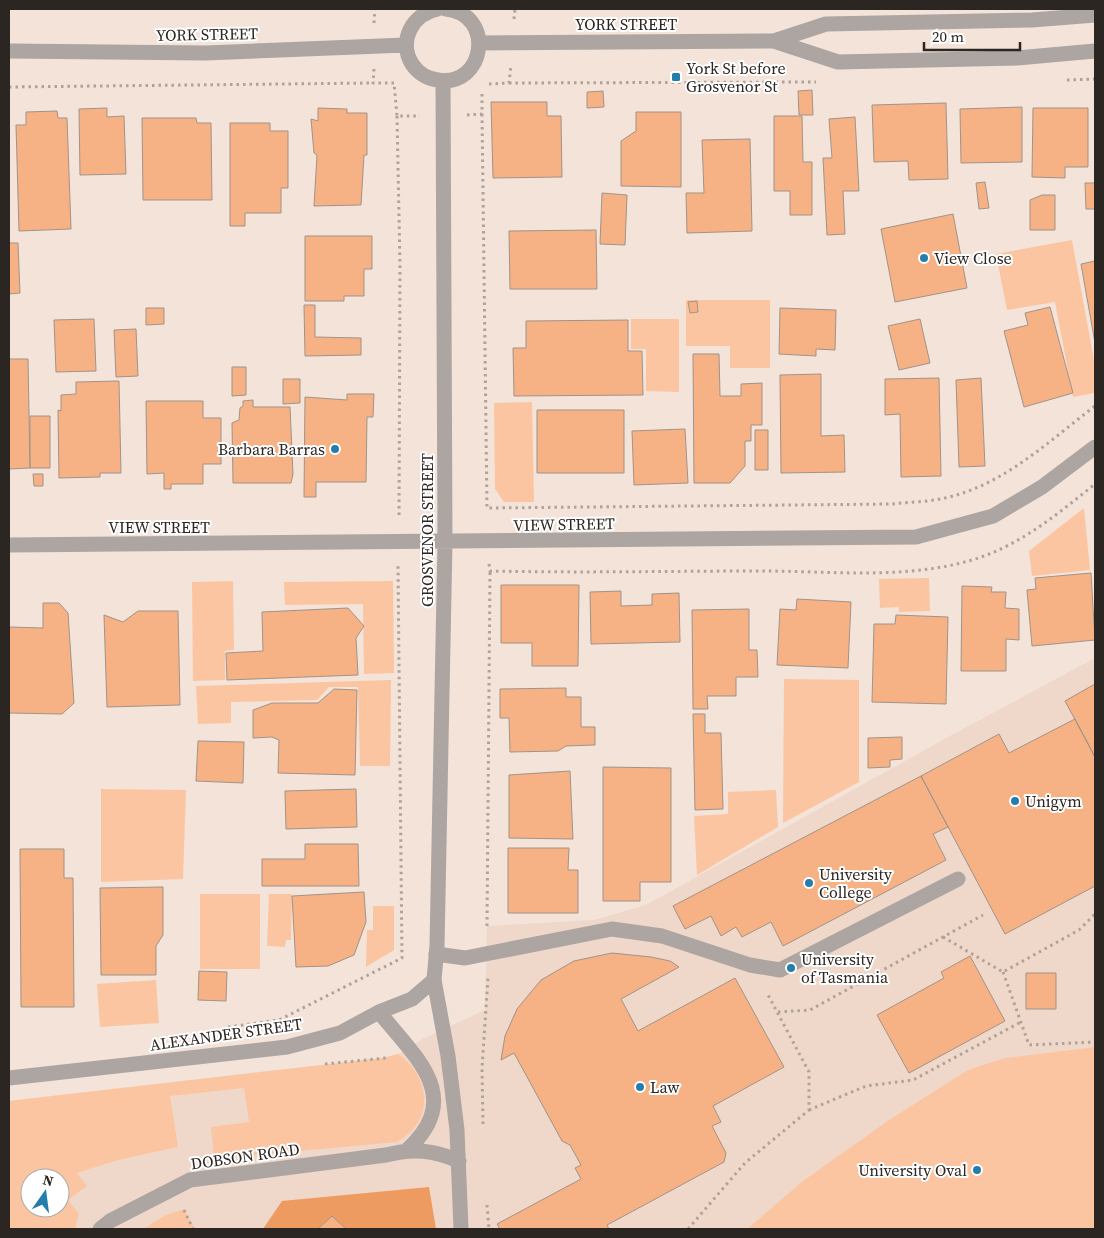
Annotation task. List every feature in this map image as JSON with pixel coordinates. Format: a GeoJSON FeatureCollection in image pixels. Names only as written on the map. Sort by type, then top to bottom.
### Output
{"type":"FeatureCollection","features":[{"type":"Feature","properties":{"kind":"street"},"geometry":{"type":"LineString","coordinates":[[438,9],[420,16],[412,24],[407,35],[406,46],[408,57],[414,67],[432,80],[443,81],[455,79],[473,65],[479,43],[477,31],[471,21],[463,14],[452,9],[446,9]]}},
{"type":"Feature","properties":{"kind":"street","name":"YORK STREET"},"geometry":{"type":"LineString","coordinates":[[479,43],[774,41],[826,24],[1032,20],[1095,15]]}},
{"type":"Feature","properties":{"kind":"street","name":"YORK STREET"},"geometry":{"type":"LineString","coordinates":[[774,41],[838,62],[1017,58],[1095,51]]}},
{"type":"Feature","properties":{"kind":"street","name":"YORK STREET"},"geometry":{"type":"LineString","coordinates":[[9,51],[206,53],[406,46]]}},
{"type":"Feature","properties":{"kind":"street","name":"GROSVENOR STREET"},"geometry":{"type":"LineString","coordinates":[[443,81],[445,542],[434,980],[448,1056],[459,1161],[461,1229]]}},
{"type":"Feature","properties":{"kind":"street","name":"VIEW STREET"},"geometry":{"type":"LineString","coordinates":[[9,545],[916,537],[993,516],[1042,487],[1095,447]]}},
{"type":"Feature","properties":{"kind":"street"},"geometry":{"type":"LineString","coordinates":[[436,954],[465,958],[612,929],[662,936],[750,965],[780,970],[958,879]]}},
{"type":"Feature","properties":{"kind":"street","name":"ALEXANDER STREET"},"geometry":{"type":"LineString","coordinates":[[9,1078],[287,1047],[340,1033],[379,1012],[412,999],[434,980]]}},
{"type":"Feature","properties":{"kind":"street"},"geometry":{"type":"LineString","coordinates":[[379,1012],[424,1067],[435,1092],[433,1114],[422,1136],[407,1150]]}},
{"type":"Feature","properties":{"kind":"street","name":"DOBSON ROAD"},"geometry":{"type":"LineString","coordinates":[[100,1229],[110,1220],[190,1180],[386,1155],[407,1150],[423,1150],[459,1161]]}},
{"type":"Feature","properties":{"kind":"path"},"geometry":{"type":"LineString","coordinates":[[1058,81],[1095,79]]}},
{"type":"Feature","properties":{"kind":"path"},"geometry":{"type":"LineString","coordinates":[[509,83],[824,82]]}},
{"type":"Feature","properties":{"kind":"path"},"geometry":{"type":"LineString","coordinates":[[9,87],[374,83]]}},
{"type":"Feature","properties":{"kind":"path"},"geometry":{"type":"LineString","coordinates":[[482,114],[487,508],[892,504],[946,498],[994,480],[1018,466],[1095,406]]}},
{"type":"Feature","properties":{"kind":"path"},"geometry":{"type":"LineString","coordinates":[[224,1027],[279,1020],[402,958],[398,543],[400,266],[397,116]]}},
{"type":"Feature","properties":{"kind":"path"},"geometry":{"type":"LineString","coordinates":[[487,926],[490,571]]}},
{"type":"Feature","properties":{"kind":"path"},"geometry":{"type":"LineString","coordinates":[[1003,972],[1079,930],[1095,914]]}},
{"type":"Feature","properties":{"kind":"path"},"geometry":{"type":"LineString","coordinates":[[809,1110],[809,1072],[778,1012],[810,1010],[983,915]]}},
{"type":"Feature","properties":{"kind":"path"},"geometry":{"type":"LineString","coordinates":[[943,937],[1003,972],[1029,1045],[1095,1042]]}},
{"type":"Feature","properties":{"kind":"path"},"geometry":{"type":"LineString","coordinates":[[483,1133],[482,1068],[488,977]]}},
{"type":"Feature","properties":{"kind":"path"},"geometry":{"type":"LineString","coordinates":[[688,1229],[745,1164],[809,1110],[866,1086],[913,1080],[1021,1022]]}},
{"type":"Feature","properties":{"kind":"path"},"geometry":{"type":"LineString","coordinates":[[486,1196],[489,1229]]}},
{"type":"Feature","properties":{"kind":"shaded area"},"geometry":{"type":"Polygon","coordinates":[[[1072,240],[1095,366],[1095,393],[1073,397],[1055,302],[1007,310],[996,254],[1072,240]]]}},
{"type":"Feature","properties":{"kind":"shaded area"},"geometry":{"type":"Polygon","coordinates":[[[686,300],[770,300],[770,368],[730,368],[730,346],[686,346],[686,300]]]}},
{"type":"Feature","properties":{"kind":"shaded area"},"geometry":{"type":"Polygon","coordinates":[[[631,319],[679,319],[679,392],[646,391],[646,349],[631,349],[631,319]]]}},
{"type":"Feature","properties":{"kind":"shaded area"},"geometry":{"type":"Polygon","coordinates":[[[532,402],[534,502],[504,502],[495,489],[494,403],[532,402]]]}},
{"type":"Feature","properties":{"kind":"shaded area"},"geometry":{"type":"Polygon","coordinates":[[[1084,508],[1090,570],[1032,576],[1029,551],[1084,508]]]}},
{"type":"Feature","properties":{"kind":"shaded area"},"geometry":{"type":"Polygon","coordinates":[[[929,578],[930,611],[899,612],[899,607],[880,608],[879,579],[929,578]]]}},
{"type":"Feature","properties":{"kind":"shaded area"},"geometry":{"type":"Polygon","coordinates":[[[233,581],[234,650],[225,651],[225,680],[193,681],[192,582],[233,581]]]}},
{"type":"Feature","properties":{"kind":"shaded area"},"geometry":{"type":"Polygon","coordinates":[[[393,581],[394,673],[364,674],[363,604],[285,605],[284,582],[393,581]]]}},
{"type":"Feature","properties":{"kind":"shaded area","name":"University of Tasmania"},"geometry":{"type":"Polygon","coordinates":[[[1095,658],[1095,1229],[9,1229],[9,1101],[383,1058],[398,1054],[423,1039],[485,1010],[487,926],[594,920],[646,905],[948,737],[1095,658]]]}},
{"type":"Feature","properties":{"kind":"shaded area"},"geometry":{"type":"Polygon","coordinates":[[[784,679],[859,680],[859,782],[783,823],[784,679]]]}},
{"type":"Feature","properties":{"kind":"shaded area"},"geometry":{"type":"Polygon","coordinates":[[[391,680],[390,766],[360,766],[358,687],[329,687],[317,700],[231,702],[231,723],[198,724],[196,686],[391,680]]]}},
{"type":"Feature","properties":{"kind":"shaded area"},"geometry":{"type":"Polygon","coordinates":[[[101,789],[186,790],[183,879],[101,882],[101,789]]]}},
{"type":"Feature","properties":{"kind":"shaded area"},"geometry":{"type":"Polygon","coordinates":[[[776,790],[778,827],[697,875],[694,816],[728,814],[728,792],[776,790]]]}},
{"type":"Feature","properties":{"kind":"shaded area"},"geometry":{"type":"Polygon","coordinates":[[[200,894],[260,894],[260,969],[200,969],[200,894]]]}},
{"type":"Feature","properties":{"kind":"shaded area"},"geometry":{"type":"Polygon","coordinates":[[[269,894],[292,894],[291,940],[286,940],[285,947],[267,946],[269,894]]]}},
{"type":"Feature","properties":{"kind":"shaded area"},"geometry":{"type":"Polygon","coordinates":[[[373,906],[394,906],[394,950],[366,967],[367,930],[373,930],[373,906]]]}},
{"type":"Feature","properties":{"kind":"shaded area"},"geometry":{"type":"Polygon","coordinates":[[[156,980],[159,1023],[100,1027],[97,984],[156,980]]]}},
{"type":"Feature","properties":{"kind":"shaded area","name":"University Oval"},"geometry":{"type":"Polygon","coordinates":[[[1095,1047],[1095,1229],[747,1229],[803,1181],[889,1120],[968,1070],[1005,1058],[1095,1047]]]}},
{"type":"Feature","properties":{"kind":"shaded area"},"geometry":{"type":"Polygon","coordinates":[[[398,1054],[409,1063],[417,1074],[422,1086],[424,1099],[423,1111],[418,1123],[397,1142],[214,1159],[211,1127],[249,1122],[244,1088],[170,1096],[178,1147],[118,1160],[77,1173],[87,1186],[70,1199],[70,1168],[20,1168],[20,1218],[70,1218],[70,1203],[79,1214],[75,1229],[9,1229],[9,1101],[383,1058],[398,1054]]]}},
{"type":"Feature","properties":{"kind":"shaded area"},"geometry":{"type":"Polygon","coordinates":[[[429,1187],[436,1229],[346,1229],[332,1216],[318,1229],[263,1229],[282,1201],[429,1187]]]}},
{"type":"Feature","properties":{"kind":"shaded area"},"geometry":{"type":"Polygon","coordinates":[[[184,1209],[195,1229],[143,1229],[164,1216],[184,1209]]]}},
{"type":"Feature","properties":{"kind":"building"},"geometry":{"type":"Polygon","coordinates":[[[812,90],[813,115],[799,115],[798,91],[812,90]]]}},
{"type":"Feature","properties":{"kind":"building"},"geometry":{"type":"Polygon","coordinates":[[[603,91],[604,107],[587,108],[587,92],[603,91]]]}},
{"type":"Feature","properties":{"kind":"building"},"geometry":{"type":"Polygon","coordinates":[[[491,102],[547,102],[547,116],[561,116],[562,177],[493,178],[491,102]]]}},
{"type":"Feature","properties":{"kind":"building"},"geometry":{"type":"Polygon","coordinates":[[[946,103],[948,179],[909,180],[908,161],[874,162],[872,105],[946,103]]]}},
{"type":"Feature","properties":{"kind":"building"},"geometry":{"type":"Polygon","coordinates":[[[1022,107],[1022,162],[961,163],[960,109],[1022,107]]]}},
{"type":"Feature","properties":{"kind":"building"},"geometry":{"type":"Polygon","coordinates":[[[107,108],[107,117],[124,116],[126,174],[80,175],[79,109],[107,108]]]}},
{"type":"Feature","properties":{"kind":"building"},"geometry":{"type":"Polygon","coordinates":[[[318,108],[347,109],[347,113],[367,113],[367,155],[364,155],[361,205],[314,206],[317,155],[314,153],[311,119],[318,121],[318,108]]]}},
{"type":"Feature","properties":{"kind":"building"},"geometry":{"type":"Polygon","coordinates":[[[1033,108],[1088,108],[1088,167],[1065,167],[1065,178],[1032,177],[1033,108]]]}},
{"type":"Feature","properties":{"kind":"building"},"geometry":{"type":"Polygon","coordinates":[[[57,111],[58,118],[67,118],[71,229],[19,231],[16,125],[26,125],[26,112],[57,111]]]}},
{"type":"Feature","properties":{"kind":"building"},"geometry":{"type":"Polygon","coordinates":[[[636,112],[681,112],[681,187],[621,186],[621,141],[636,131],[636,112]]]}},
{"type":"Feature","properties":{"kind":"building"},"geometry":{"type":"Polygon","coordinates":[[[774,116],[802,116],[803,162],[812,162],[812,215],[790,215],[790,191],[774,191],[774,116]]]}},
{"type":"Feature","properties":{"kind":"building"},"geometry":{"type":"Polygon","coordinates":[[[855,117],[859,191],[843,191],[845,234],[827,235],[823,158],[832,158],[829,119],[855,117]]]}},
{"type":"Feature","properties":{"kind":"building"},"geometry":{"type":"Polygon","coordinates":[[[142,118],[196,118],[197,123],[211,123],[212,200],[143,200],[142,118]]]}},
{"type":"Feature","properties":{"kind":"building"},"geometry":{"type":"Polygon","coordinates":[[[230,123],[270,123],[270,131],[288,131],[288,188],[281,188],[281,213],[245,213],[245,226],[230,226],[230,123]]]}},
{"type":"Feature","properties":{"kind":"building"},"geometry":{"type":"Polygon","coordinates":[[[750,139],[752,231],[687,233],[686,193],[704,193],[702,140],[750,139]]]}},
{"type":"Feature","properties":{"kind":"building"},"geometry":{"type":"Polygon","coordinates":[[[985,182],[989,208],[979,209],[976,183],[985,182]]]}},
{"type":"Feature","properties":{"kind":"building"},"geometry":{"type":"Polygon","coordinates":[[[1085,183],[1095,183],[1095,209],[1086,209],[1085,183]]]}},
{"type":"Feature","properties":{"kind":"building"},"geometry":{"type":"Polygon","coordinates":[[[602,193],[627,195],[625,245],[600,244],[602,193]]]}},
{"type":"Feature","properties":{"kind":"building"},"geometry":{"type":"Polygon","coordinates":[[[1042,195],[1055,195],[1055,230],[1030,230],[1030,200],[1042,195]]]}},
{"type":"Feature","properties":{"kind":"building","name":"View Close"},"geometry":{"type":"Polygon","coordinates":[[[953,214],[967,288],[895,302],[881,229],[953,214]]]}},
{"type":"Feature","properties":{"kind":"building"},"geometry":{"type":"Polygon","coordinates":[[[596,230],[597,289],[510,289],[509,231],[596,230]]]}},
{"type":"Feature","properties":{"kind":"building"},"geometry":{"type":"Polygon","coordinates":[[[305,236],[372,236],[372,269],[364,269],[364,296],[344,296],[344,301],[305,301],[305,236]]]}},
{"type":"Feature","properties":{"kind":"building"},"geometry":{"type":"Polygon","coordinates":[[[9,243],[18,243],[20,293],[9,294],[9,243]]]}},
{"type":"Feature","properties":{"kind":"building"},"geometry":{"type":"Polygon","coordinates":[[[1095,261],[1095,343],[1081,264],[1095,261]]]}},
{"type":"Feature","properties":{"kind":"building"},"geometry":{"type":"Polygon","coordinates":[[[697,301],[698,312],[690,313],[688,302],[697,301]]]}},
{"type":"Feature","properties":{"kind":"building"},"geometry":{"type":"Polygon","coordinates":[[[304,305],[315,305],[315,337],[361,338],[361,355],[305,356],[304,305]]]}},
{"type":"Feature","properties":{"kind":"building"},"geometry":{"type":"Polygon","coordinates":[[[1050,307],[1073,393],[1024,407],[1004,331],[1028,325],[1025,313],[1050,307]]]}},
{"type":"Feature","properties":{"kind":"building"},"geometry":{"type":"Polygon","coordinates":[[[146,308],[164,308],[164,324],[146,325],[146,308]]]}},
{"type":"Feature","properties":{"kind":"building"},"geometry":{"type":"Polygon","coordinates":[[[780,308],[836,310],[835,350],[816,349],[816,356],[779,354],[780,308]]]}},
{"type":"Feature","properties":{"kind":"building"},"geometry":{"type":"Polygon","coordinates":[[[94,319],[96,371],[56,372],[54,320],[94,319]]]}},
{"type":"Feature","properties":{"kind":"building"},"geometry":{"type":"Polygon","coordinates":[[[920,319],[930,363],[899,370],[888,326],[920,319]]]}},
{"type":"Feature","properties":{"kind":"building"},"geometry":{"type":"Polygon","coordinates":[[[628,320],[628,351],[642,351],[643,395],[514,396],[513,348],[526,348],[526,321],[628,320]]]}},
{"type":"Feature","properties":{"kind":"building"},"geometry":{"type":"Polygon","coordinates":[[[136,329],[138,376],[116,377],[114,330],[136,329]]]}},
{"type":"Feature","properties":{"kind":"building"},"geometry":{"type":"Polygon","coordinates":[[[693,354],[719,354],[720,396],[741,396],[741,384],[762,383],[762,425],[751,425],[751,441],[745,441],[745,466],[730,483],[694,483],[693,354]]]}},
{"type":"Feature","properties":{"kind":"building"},"geometry":{"type":"Polygon","coordinates":[[[9,359],[28,359],[30,468],[9,469],[9,359]]]}},
{"type":"Feature","properties":{"kind":"building"},"geometry":{"type":"Polygon","coordinates":[[[232,367],[246,367],[246,395],[232,396],[232,367]]]}},
{"type":"Feature","properties":{"kind":"building"},"geometry":{"type":"Polygon","coordinates":[[[821,374],[821,436],[844,435],[845,472],[781,473],[780,375],[821,374]]]}},
{"type":"Feature","properties":{"kind":"building"},"geometry":{"type":"Polygon","coordinates":[[[939,378],[941,476],[901,477],[900,414],[885,415],[885,379],[939,378]]]}},
{"type":"Feature","properties":{"kind":"building"},"geometry":{"type":"Polygon","coordinates":[[[981,378],[985,466],[959,467],[956,380],[981,378]]]}},
{"type":"Feature","properties":{"kind":"building"},"geometry":{"type":"Polygon","coordinates":[[[283,379],[300,379],[300,403],[283,404],[283,379]]]}},
{"type":"Feature","properties":{"kind":"building"},"geometry":{"type":"Polygon","coordinates":[[[119,381],[121,473],[100,473],[100,477],[59,478],[58,410],[61,411],[61,395],[76,394],[76,382],[119,381]]]}},
{"type":"Feature","properties":{"kind":"building","name":"Barbara Barras"},"geometry":{"type":"Polygon","coordinates":[[[347,394],[374,394],[373,417],[367,417],[366,482],[316,482],[316,497],[304,497],[305,397],[347,400],[347,394]]]}},
{"type":"Feature","properties":{"kind":"building"},"geometry":{"type":"Polygon","coordinates":[[[253,400],[253,407],[290,407],[293,474],[291,483],[233,483],[232,423],[239,420],[243,401],[253,400]]]}},
{"type":"Feature","properties":{"kind":"building"},"geometry":{"type":"Polygon","coordinates":[[[146,401],[203,401],[203,418],[221,418],[221,464],[203,464],[203,484],[171,484],[171,489],[164,489],[164,473],[147,474],[146,401]]]}},
{"type":"Feature","properties":{"kind":"building"},"geometry":{"type":"Polygon","coordinates":[[[537,410],[624,410],[624,473],[537,473],[537,410]]]}},
{"type":"Feature","properties":{"kind":"building"},"geometry":{"type":"Polygon","coordinates":[[[30,416],[50,416],[50,468],[30,468],[30,416]]]}},
{"type":"Feature","properties":{"kind":"building"},"geometry":{"type":"Polygon","coordinates":[[[685,429],[688,483],[634,485],[632,431],[685,429]]]}},
{"type":"Feature","properties":{"kind":"building"},"geometry":{"type":"Polygon","coordinates":[[[755,430],[768,430],[768,470],[755,470],[755,430]]]}},
{"type":"Feature","properties":{"kind":"building"},"geometry":{"type":"Polygon","coordinates":[[[33,474],[43,474],[43,486],[34,486],[33,474]]]}},
{"type":"Feature","properties":{"kind":"building"},"geometry":{"type":"Polygon","coordinates":[[[1091,573],[1095,640],[1032,646],[1027,590],[1036,589],[1035,578],[1091,573]]]}},
{"type":"Feature","properties":{"kind":"building"},"geometry":{"type":"Polygon","coordinates":[[[501,585],[579,585],[578,666],[532,666],[532,643],[501,643],[501,585]]]}},
{"type":"Feature","properties":{"kind":"building"},"geometry":{"type":"Polygon","coordinates":[[[962,586],[992,587],[991,592],[1006,592],[1005,608],[1019,609],[1019,640],[1006,639],[1006,671],[961,671],[962,586]]]}},
{"type":"Feature","properties":{"kind":"building"},"geometry":{"type":"Polygon","coordinates":[[[621,591],[621,606],[652,605],[652,594],[679,593],[680,642],[591,644],[590,592],[621,591]]]}},
{"type":"Feature","properties":{"kind":"building"},"geometry":{"type":"Polygon","coordinates":[[[797,599],[851,602],[848,668],[777,665],[780,609],[796,610],[797,599]]]}},
{"type":"Feature","properties":{"kind":"building"},"geometry":{"type":"Polygon","coordinates":[[[43,603],[59,603],[68,613],[74,703],[62,714],[9,713],[9,627],[43,628],[43,603]]]}},
{"type":"Feature","properties":{"kind":"building"},"geometry":{"type":"Polygon","coordinates":[[[348,608],[364,626],[356,638],[358,675],[227,680],[226,653],[263,651],[262,612],[348,608]]]}},
{"type":"Feature","properties":{"kind":"building"},"geometry":{"type":"Polygon","coordinates":[[[749,609],[749,650],[757,650],[758,677],[736,677],[736,696],[707,696],[708,709],[693,709],[692,610],[749,609]]]}},
{"type":"Feature","properties":{"kind":"building"},"geometry":{"type":"Polygon","coordinates":[[[138,611],[178,611],[180,705],[107,707],[104,615],[123,622],[138,611]]]}},
{"type":"Feature","properties":{"kind":"building"},"geometry":{"type":"Polygon","coordinates":[[[896,615],[948,617],[946,704],[872,702],[874,624],[895,624],[896,615]]]}},
{"type":"Feature","properties":{"kind":"building"},"geometry":{"type":"Polygon","coordinates":[[[1095,684],[1095,757],[1065,701],[1095,684]]]}},
{"type":"Feature","properties":{"kind":"building"},"geometry":{"type":"Polygon","coordinates":[[[566,688],[566,697],[581,697],[581,727],[595,727],[595,745],[566,746],[558,751],[510,752],[509,718],[500,718],[500,689],[566,688]]]}},
{"type":"Feature","properties":{"kind":"building"},"geometry":{"type":"Polygon","coordinates":[[[334,689],[357,690],[355,775],[278,773],[279,740],[272,737],[253,738],[253,710],[272,703],[318,703],[334,689]]]}},
{"type":"Feature","properties":{"kind":"building"},"geometry":{"type":"Polygon","coordinates":[[[693,714],[705,714],[705,733],[721,733],[723,809],[695,810],[693,714]]]}},
{"type":"Feature","properties":{"kind":"building","name":"Unigym"},"geometry":{"type":"Polygon","coordinates":[[[1075,719],[1095,757],[1095,886],[1005,934],[921,776],[999,734],[1009,753],[1075,719]]]}},
{"type":"Feature","properties":{"kind":"building"},"geometry":{"type":"Polygon","coordinates":[[[902,737],[902,759],[890,760],[890,767],[868,768],[868,738],[902,737]]]}},
{"type":"Feature","properties":{"kind":"building"},"geometry":{"type":"Polygon","coordinates":[[[198,741],[244,742],[243,783],[196,781],[198,741]]]}},
{"type":"Feature","properties":{"kind":"building"},"geometry":{"type":"Polygon","coordinates":[[[603,767],[671,768],[671,882],[640,882],[640,901],[603,901],[603,767]]]}},
{"type":"Feature","properties":{"kind":"building"},"geometry":{"type":"Polygon","coordinates":[[[570,771],[573,839],[509,838],[509,775],[570,771]]]}},
{"type":"Feature","properties":{"kind":"building","name":"University College"},"geometry":{"type":"Polygon","coordinates":[[[921,776],[948,827],[933,834],[946,860],[783,946],[771,922],[742,937],[736,927],[721,936],[711,916],[685,929],[673,906],[921,776]]]}},
{"type":"Feature","properties":{"kind":"building"},"geometry":{"type":"Polygon","coordinates":[[[356,789],[357,827],[286,829],[285,791],[356,789]]]}},
{"type":"Feature","properties":{"kind":"building"},"geometry":{"type":"Polygon","coordinates":[[[305,844],[358,844],[359,886],[262,886],[262,859],[305,859],[305,844]]]}},
{"type":"Feature","properties":{"kind":"building"},"geometry":{"type":"Polygon","coordinates":[[[508,848],[569,848],[568,870],[578,870],[578,913],[508,913],[508,848]]]}},
{"type":"Feature","properties":{"kind":"building"},"geometry":{"type":"Polygon","coordinates":[[[20,849],[64,849],[64,878],[73,878],[74,1007],[21,1007],[20,849]]]}},
{"type":"Feature","properties":{"kind":"building"},"geometry":{"type":"Polygon","coordinates":[[[163,887],[163,935],[156,946],[156,975],[101,975],[100,888],[163,887]]]}},
{"type":"Feature","properties":{"kind":"building"},"geometry":{"type":"Polygon","coordinates":[[[364,892],[366,922],[354,955],[328,966],[296,967],[292,896],[364,892]]]}},
{"type":"Feature","properties":{"kind":"building","name":"Law"},"geometry":{"type":"Polygon","coordinates":[[[612,953],[651,957],[670,961],[679,967],[621,999],[638,1031],[735,978],[784,1067],[713,1106],[721,1122],[712,1126],[726,1153],[724,1162],[607,1225],[609,1229],[500,1229],[497,1224],[581,1179],[575,1168],[581,1165],[570,1145],[562,1141],[514,1053],[501,1060],[505,1036],[517,1009],[541,980],[574,961],[612,953]]]}},
{"type":"Feature","properties":{"kind":"building"},"geometry":{"type":"Polygon","coordinates":[[[970,956],[1005,1021],[909,1073],[877,1015],[944,978],[941,972],[970,956]]]}},
{"type":"Feature","properties":{"kind":"building"},"geometry":{"type":"Polygon","coordinates":[[[199,971],[227,972],[226,1001],[198,1000],[199,971]]]}},
{"type":"Feature","properties":{"kind":"building"},"geometry":{"type":"Polygon","coordinates":[[[1026,973],[1056,973],[1056,1009],[1026,1009],[1026,973]]]}},
{"type":"Feature","properties":{"kind":"building"},"geometry":{"type":"Polygon","coordinates":[[[332,1216],[346,1229],[318,1229],[332,1216]]]}},
{"type":"Feature","properties":{"kind":"place","name":"York St before Grosvenor St"},"geometry":{"type":"Point","coordinates":[676,77]}},
{"type":"Feature","properties":{"kind":"place","name":"View Close"},"geometry":{"type":"Point","coordinates":[924,258]}},
{"type":"Feature","properties":{"kind":"place","name":"Barbara Barras"},"geometry":{"type":"Point","coordinates":[335,449]}},
{"type":"Feature","properties":{"kind":"place","name":"Unigym"},"geometry":{"type":"Point","coordinates":[1015,801]}},
{"type":"Feature","properties":{"kind":"place","name":"University College"},"geometry":{"type":"Point","coordinates":[809,883]}},
{"type":"Feature","properties":{"kind":"place","name":"University of Tasmania"},"geometry":{"type":"Point","coordinates":[791,968]}},
{"type":"Feature","properties":{"kind":"place","name":"Law"},"geometry":{"type":"Point","coordinates":[640,1087]}},
{"type":"Feature","properties":{"kind":"place","name":"University Oval"},"geometry":{"type":"Point","coordinates":[977,1170]}}]}
